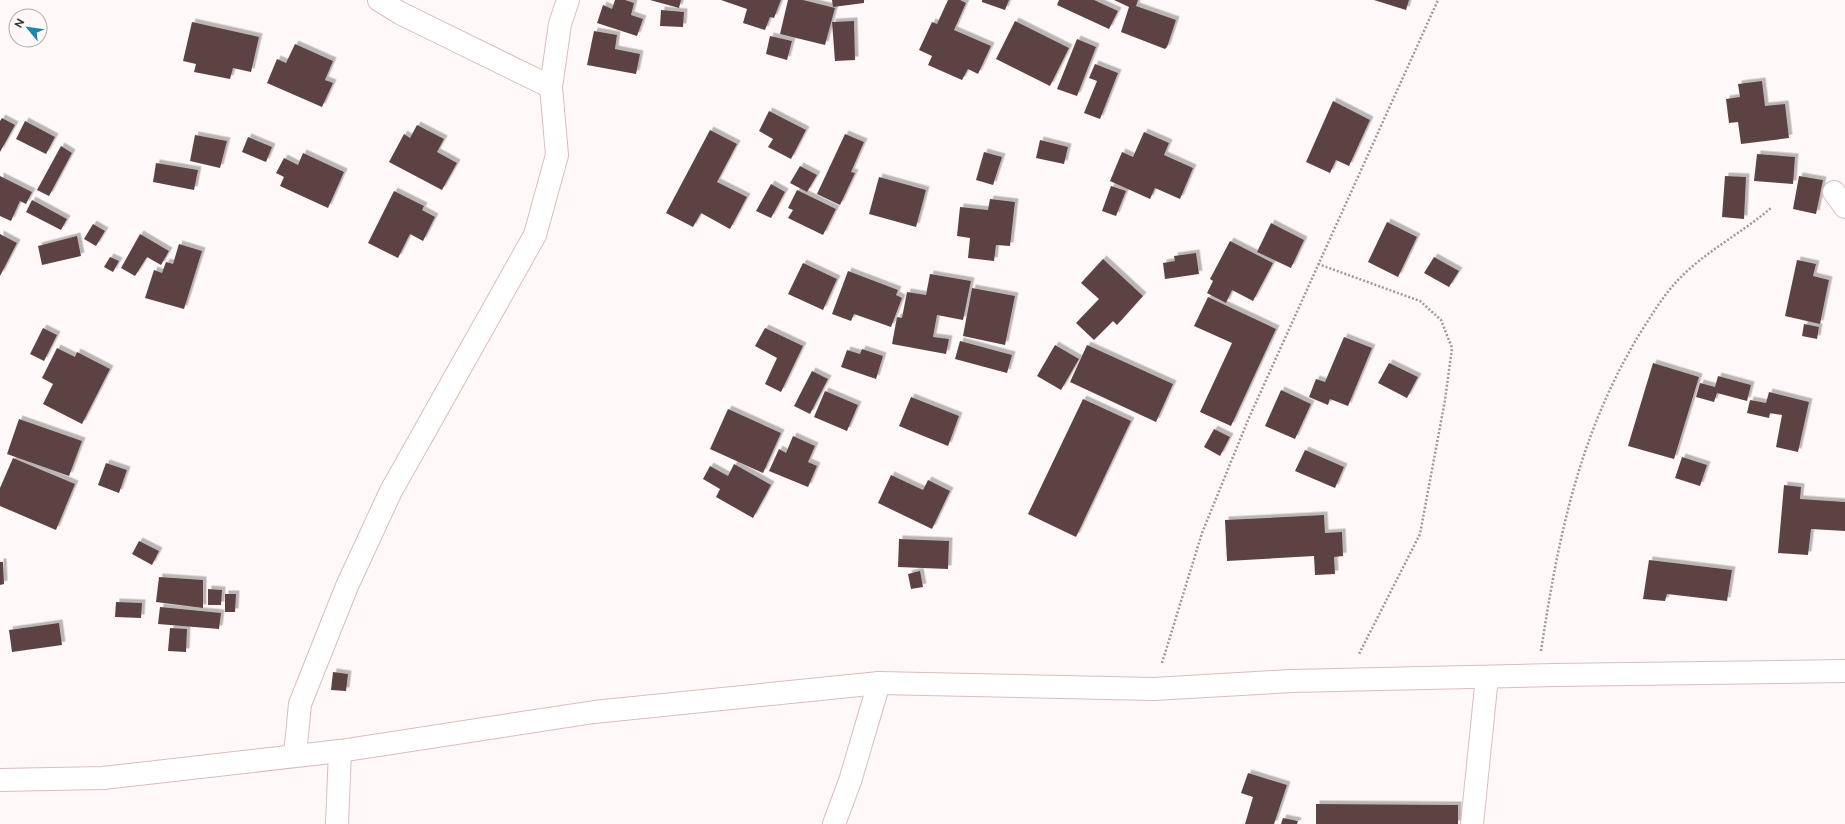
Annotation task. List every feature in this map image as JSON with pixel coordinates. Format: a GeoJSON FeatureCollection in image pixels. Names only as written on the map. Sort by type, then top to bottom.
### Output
{"type":"FeatureCollection","features":[{"type":"Feature","properties":{"kind":"main road"},"geometry":{"type":"LineString","coordinates":[[379,0],[400,13],[551,87]]}},
{"type":"Feature","properties":{"kind":"main road"},"geometry":{"type":"LineString","coordinates":[[295,755],[300,704],[347,586],[392,491],[535,235],[556,155],[551,87],[560,24],[568,0]]}},
{"type":"Feature","properties":{"kind":"main road"},"geometry":{"type":"LineString","coordinates":[[0,780],[103,778],[340,751],[594,712],[879,683],[1154,689],[1346,680],[1537,675],[1845,671]]}},
{"type":"Feature","properties":{"kind":"main road"},"geometry":{"type":"LineString","coordinates":[[1472,824],[1488,677]]}},
{"type":"Feature","properties":{"kind":"main road"},"geometry":{"type":"LineString","coordinates":[[834,824],[850,780],[879,683]]}},
{"type":"Feature","properties":{"kind":"main road"},"geometry":{"type":"LineString","coordinates":[[337,824],[340,751]]}},
{"type":"Feature","properties":{"kind":"path"},"geometry":{"type":"LineString","coordinates":[[1154,689],[1202,533],[1248,420],[1438,0]]}},
{"type":"Feature","properties":{"kind":"path"},"geometry":{"type":"LineString","coordinates":[[1537,675],[1551,584],[1578,470],[1594,427],[1620,367],[1658,303],[1683,274],[1771,208]]}},
{"type":"Feature","properties":{"kind":"path"},"geometry":{"type":"LineString","coordinates":[[1318,264],[1420,301],[1441,320],[1452,348],[1445,400],[1420,534],[1346,680]]}},
{"type":"Feature","properties":{"kind":"building"},"geometry":{"type":"Polygon","coordinates":[[[615,0],[625,0],[634,3],[631,15],[643,19],[637,36],[597,23],[603,5],[612,9],[615,0]]]}},
{"type":"Feature","properties":{"kind":"building"},"geometry":{"type":"Polygon","coordinates":[[[650,0],[681,0],[679,8],[650,0]]]}},
{"type":"Feature","properties":{"kind":"building"},"geometry":{"type":"Polygon","coordinates":[[[721,0],[781,0],[774,18],[770,17],[765,30],[743,23],[747,9],[721,0]]]}},
{"type":"Feature","properties":{"kind":"building"},"geometry":{"type":"Polygon","coordinates":[[[788,0],[803,0],[835,8],[825,45],[780,34],[788,0]]]}},
{"type":"Feature","properties":{"kind":"building"},"geometry":{"type":"Polygon","coordinates":[[[832,0],[864,0],[864,3],[833,7],[832,0]]]}},
{"type":"Feature","properties":{"kind":"building"},"geometry":{"type":"Polygon","coordinates":[[[948,0],[960,0],[966,3],[954,30],[991,46],[978,74],[968,69],[962,80],[928,65],[932,56],[919,50],[932,22],[937,24],[948,0]]]}},
{"type":"Feature","properties":{"kind":"building"},"geometry":{"type":"Polygon","coordinates":[[[982,0],[1009,0],[1005,10],[982,2],[982,0]]]}},
{"type":"Feature","properties":{"kind":"building"},"geometry":{"type":"Polygon","coordinates":[[[1059,0],[1094,0],[1118,11],[1109,29],[1057,5],[1059,0]]]}},
{"type":"Feature","properties":{"kind":"building"},"geometry":{"type":"Polygon","coordinates":[[[1114,0],[1138,0],[1136,6],[1176,20],[1167,47],[1165,49],[1121,32],[1129,7],[1114,0]]]}},
{"type":"Feature","properties":{"kind":"building"},"geometry":{"type":"Polygon","coordinates":[[[1374,0],[1409,0],[1406,10],[1374,0]]]}},
{"type":"Feature","properties":{"kind":"building"},"geometry":{"type":"Polygon","coordinates":[[[661,10],[684,12],[683,27],[660,26],[661,10]]]}},
{"type":"Feature","properties":{"kind":"building"},"geometry":{"type":"Polygon","coordinates":[[[854,21],[855,60],[835,61],[832,22],[854,21]]]}},
{"type":"Feature","properties":{"kind":"building"},"geometry":{"type":"Polygon","coordinates":[[[1015,21],[1069,48],[1050,86],[996,59],[1015,21]]]}},
{"type":"Feature","properties":{"kind":"building"},"geometry":{"type":"Polygon","coordinates":[[[192,22],[259,37],[251,72],[233,68],[230,79],[194,72],[196,64],[183,61],[192,22]]]}},
{"type":"Feature","properties":{"kind":"building"},"geometry":{"type":"Polygon","coordinates":[[[594,31],[617,35],[615,49],[640,54],[636,74],[587,65],[594,31]]]}},
{"type":"Feature","properties":{"kind":"building"},"geometry":{"type":"Polygon","coordinates":[[[770,36],[792,41],[787,60],[766,54],[770,36]]]}},
{"type":"Feature","properties":{"kind":"building"},"geometry":{"type":"Polygon","coordinates":[[[1077,39],[1096,47],[1077,96],[1057,89],[1077,39]]]}},
{"type":"Feature","properties":{"kind":"building"},"geometry":{"type":"Polygon","coordinates":[[[295,44],[333,61],[325,80],[333,83],[322,107],[267,83],[277,59],[286,63],[295,44]]]}},
{"type":"Feature","properties":{"kind":"building"},"geometry":{"type":"Polygon","coordinates":[[[1095,64],[1118,73],[1100,119],[1084,113],[1097,81],[1089,78],[1095,64]]]}},
{"type":"Feature","properties":{"kind":"building"},"geometry":{"type":"Polygon","coordinates":[[[1762,81],[1765,106],[1785,104],[1789,138],[1741,144],[1738,122],[1729,123],[1726,99],[1740,97],[1738,84],[1762,81]]]}},
{"type":"Feature","properties":{"kind":"building"},"geometry":{"type":"Polygon","coordinates":[[[1333,101],[1370,120],[1349,166],[1336,160],[1330,173],[1306,162],[1333,101]]]}},
{"type":"Feature","properties":{"kind":"building"},"geometry":{"type":"Polygon","coordinates":[[[769,111],[806,130],[791,159],[768,147],[773,139],[759,131],[769,111]]]}},
{"type":"Feature","properties":{"kind":"building"},"geometry":{"type":"Polygon","coordinates":[[[2,118],[15,125],[0,152],[0,121],[2,118]]]}},
{"type":"Feature","properties":{"kind":"building"},"geometry":{"type":"Polygon","coordinates":[[[25,121],[55,137],[46,154],[16,139],[25,121]]]}},
{"type":"Feature","properties":{"kind":"building"},"geometry":{"type":"Polygon","coordinates":[[[417,125],[444,139],[437,152],[457,163],[442,190],[389,162],[404,134],[410,138],[417,125]]]}},
{"type":"Feature","properties":{"kind":"building"},"geometry":{"type":"Polygon","coordinates":[[[710,130],[737,144],[717,182],[747,197],[730,229],[701,213],[693,227],[666,213],[710,130]]]}},
{"type":"Feature","properties":{"kind":"building"},"geometry":{"type":"Polygon","coordinates":[[[1144,132],[1169,143],[1164,155],[1193,168],[1180,199],[1155,188],[1150,199],[1110,181],[1122,152],[1133,157],[1144,132]]]}},
{"type":"Feature","properties":{"kind":"building"},"geometry":{"type":"Polygon","coordinates":[[[845,134],[864,142],[851,172],[855,173],[840,205],[817,194],[845,134]]]}},
{"type":"Feature","properties":{"kind":"building"},"geometry":{"type":"Polygon","coordinates":[[[195,135],[227,141],[220,168],[190,161],[195,135]]]}},
{"type":"Feature","properties":{"kind":"building"},"geometry":{"type":"Polygon","coordinates":[[[248,137],[272,147],[266,162],[242,152],[248,137]]]}},
{"type":"Feature","properties":{"kind":"building"},"geometry":{"type":"Polygon","coordinates":[[[1040,140],[1068,147],[1064,164],[1036,158],[1040,140]]]}},
{"type":"Feature","properties":{"kind":"building"},"geometry":{"type":"Polygon","coordinates":[[[61,146],[72,153],[49,196],[37,190],[61,146]]]}},
{"type":"Feature","properties":{"kind":"building"},"geometry":{"type":"Polygon","coordinates":[[[984,152],[1002,157],[993,185],[976,180],[984,152]]]}},
{"type":"Feature","properties":{"kind":"building"},"geometry":{"type":"Polygon","coordinates":[[[303,153],[344,172],[328,208],[280,186],[284,177],[276,173],[284,158],[298,165],[303,153]]]}},
{"type":"Feature","properties":{"kind":"building"},"geometry":{"type":"Polygon","coordinates":[[[1757,154],[1795,157],[1793,184],[1754,181],[1757,154]]]}},
{"type":"Feature","properties":{"kind":"building"},"geometry":{"type":"Polygon","coordinates":[[[156,163],[198,170],[194,190],[153,182],[156,163]]]}},
{"type":"Feature","properties":{"kind":"building"},"geometry":{"type":"Polygon","coordinates":[[[800,166],[817,175],[807,192],[790,183],[800,166]]]}},
{"type":"Feature","properties":{"kind":"building"},"geometry":{"type":"Polygon","coordinates":[[[0,176],[32,192],[26,204],[20,201],[11,221],[0,216],[0,176]]]}},
{"type":"Feature","properties":{"kind":"building"},"geometry":{"type":"Polygon","coordinates":[[[1725,176],[1746,177],[1744,219],[1722,217],[1725,176]]]}},
{"type":"Feature","properties":{"kind":"building"},"geometry":{"type":"Polygon","coordinates":[[[1799,176],[1823,180],[1816,214],[1793,209],[1799,176]]]}},
{"type":"Feature","properties":{"kind":"building"},"geometry":{"type":"Polygon","coordinates":[[[879,177],[926,190],[916,227],[869,214],[879,177]]]}},
{"type":"Feature","properties":{"kind":"building"},"geometry":{"type":"Polygon","coordinates":[[[771,184],[785,192],[771,218],[756,211],[771,184]]]}},
{"type":"Feature","properties":{"kind":"building"},"geometry":{"type":"Polygon","coordinates":[[[1111,186],[1126,191],[1116,216],[1102,211],[1111,186]]]}},
{"type":"Feature","properties":{"kind":"building"},"geometry":{"type":"Polygon","coordinates":[[[797,190],[836,209],[823,235],[788,218],[793,210],[788,208],[797,190]]]}},
{"type":"Feature","properties":{"kind":"building"},"geometry":{"type":"Polygon","coordinates":[[[394,191],[424,206],[422,210],[435,217],[423,241],[410,234],[398,258],[368,243],[394,191]]]}},
{"type":"Feature","properties":{"kind":"building"},"geometry":{"type":"Polygon","coordinates":[[[990,199],[1015,202],[1010,246],[996,245],[994,261],[968,258],[970,238],[957,236],[960,207],[988,210],[990,199]]]}},
{"type":"Feature","properties":{"kind":"building"},"geometry":{"type":"Polygon","coordinates":[[[32,200],[67,219],[61,230],[26,212],[32,200]]]}},
{"type":"Feature","properties":{"kind":"building"},"geometry":{"type":"Polygon","coordinates":[[[1387,222],[1417,237],[1398,277],[1368,262],[1387,222]]]}},
{"type":"Feature","properties":{"kind":"building"},"geometry":{"type":"Polygon","coordinates":[[[1271,223],[1304,240],[1291,268],[1257,252],[1271,223]]]}},
{"type":"Feature","properties":{"kind":"building"},"geometry":{"type":"Polygon","coordinates":[[[93,224],[105,231],[96,246],[84,239],[93,224]]]}},
{"type":"Feature","properties":{"kind":"building"},"geometry":{"type":"Polygon","coordinates":[[[0,234],[17,243],[0,276],[0,234]]]}},
{"type":"Feature","properties":{"kind":"building"},"geometry":{"type":"Polygon","coordinates":[[[140,234],[169,251],[161,265],[147,257],[135,276],[121,268],[140,234]]]}},
{"type":"Feature","properties":{"kind":"building"},"geometry":{"type":"Polygon","coordinates":[[[77,236],[81,256],[42,265],[38,246],[77,236]]]}},
{"type":"Feature","properties":{"kind":"building"},"geometry":{"type":"Polygon","coordinates":[[[1230,241],[1273,263],[1253,301],[1232,290],[1226,303],[1207,293],[1213,281],[1210,279],[1230,241]]]}},
{"type":"Feature","properties":{"kind":"building"},"geometry":{"type":"Polygon","coordinates":[[[179,244],[202,251],[184,309],[145,298],[154,270],[162,273],[166,262],[173,264],[179,244]]]}},
{"type":"Feature","properties":{"kind":"building"},"geometry":{"type":"Polygon","coordinates":[[[1196,253],[1199,274],[1165,279],[1163,263],[1175,261],[1174,256],[1196,253]]]}},
{"type":"Feature","properties":{"kind":"building"},"geometry":{"type":"Polygon","coordinates":[[[110,257],[119,261],[113,272],[104,267],[110,257]]]}},
{"type":"Feature","properties":{"kind":"building"},"geometry":{"type":"Polygon","coordinates":[[[1434,257],[1459,271],[1449,287],[1424,273],[1434,257]]]}},
{"type":"Feature","properties":{"kind":"building"},"geometry":{"type":"Polygon","coordinates":[[[1103,259],[1143,296],[1117,325],[1113,321],[1094,340],[1076,323],[1099,299],[1081,283],[1103,259]]]}},
{"type":"Feature","properties":{"kind":"building"},"geometry":{"type":"Polygon","coordinates":[[[1797,260],[1816,264],[1813,276],[1829,280],[1820,324],[1785,316],[1797,260]]]}},
{"type":"Feature","properties":{"kind":"building"},"geometry":{"type":"Polygon","coordinates":[[[803,263],[837,279],[823,310],[788,294],[803,263]]]}},
{"type":"Feature","properties":{"kind":"building"},"geometry":{"type":"Polygon","coordinates":[[[848,271],[898,290],[896,295],[902,298],[891,327],[854,314],[851,321],[832,314],[848,271]]]}},
{"type":"Feature","properties":{"kind":"building"},"geometry":{"type":"Polygon","coordinates":[[[930,274],[971,281],[963,320],[937,315],[933,337],[949,339],[946,354],[892,344],[897,317],[902,318],[907,292],[926,295],[930,274]]]}},
{"type":"Feature","properties":{"kind":"building"},"geometry":{"type":"Polygon","coordinates":[[[972,288],[1015,296],[1005,345],[963,336],[972,288]]]}},
{"type":"Feature","properties":{"kind":"building"},"geometry":{"type":"Polygon","coordinates":[[[1208,297],[1276,329],[1231,426],[1200,412],[1232,343],[1194,326],[1208,297]]]}},
{"type":"Feature","properties":{"kind":"building"},"geometry":{"type":"Polygon","coordinates":[[[1804,324],[1819,327],[1817,339],[1802,336],[1804,324]]]}},
{"type":"Feature","properties":{"kind":"building"},"geometry":{"type":"Polygon","coordinates":[[[43,328],[57,335],[44,361],[30,354],[43,328]]]}},
{"type":"Feature","properties":{"kind":"building"},"geometry":{"type":"Polygon","coordinates":[[[765,328],[803,346],[781,392],[765,384],[777,358],[755,346],[765,328]]]}},
{"type":"Feature","properties":{"kind":"building"},"geometry":{"type":"Polygon","coordinates":[[[1344,337],[1372,348],[1348,406],[1330,399],[1328,405],[1309,397],[1316,379],[1325,382],[1344,337]]]}},
{"type":"Feature","properties":{"kind":"building"},"geometry":{"type":"Polygon","coordinates":[[[960,341],[1012,355],[1007,373],[955,359],[960,341]]]}},
{"type":"Feature","properties":{"kind":"building"},"geometry":{"type":"Polygon","coordinates":[[[1055,345],[1079,359],[1061,390],[1037,376],[1055,345]]]}},
{"type":"Feature","properties":{"kind":"building"},"geometry":{"type":"Polygon","coordinates":[[[1087,345],[1173,384],[1156,422],[1070,382],[1087,345]]]}},
{"type":"Feature","properties":{"kind":"building"},"geometry":{"type":"Polygon","coordinates":[[[57,348],[75,357],[77,352],[110,369],[82,424],[43,404],[53,384],[42,378],[57,348]]]}},
{"type":"Feature","properties":{"kind":"building"},"geometry":{"type":"Polygon","coordinates":[[[862,349],[883,356],[876,379],[841,367],[847,350],[860,354],[862,349]]]}},
{"type":"Feature","properties":{"kind":"building"},"geometry":{"type":"Polygon","coordinates":[[[1389,363],[1418,377],[1407,398],[1378,383],[1389,363]]]}},
{"type":"Feature","properties":{"kind":"building"},"geometry":{"type":"Polygon","coordinates":[[[1653,363],[1699,377],[1674,459],[1628,446],[1653,363]]]}},
{"type":"Feature","properties":{"kind":"building"},"geometry":{"type":"Polygon","coordinates":[[[812,371],[828,379],[810,414],[794,406],[812,371]]]}},
{"type":"Feature","properties":{"kind":"building"},"geometry":{"type":"Polygon","coordinates":[[[1718,376],[1751,385],[1747,401],[1717,393],[1714,402],[1696,397],[1700,383],[1715,387],[1718,376]]]}},
{"type":"Feature","properties":{"kind":"building"},"geometry":{"type":"Polygon","coordinates":[[[1281,390],[1311,404],[1295,439],[1265,426],[1281,390]]]}},
{"type":"Feature","properties":{"kind":"building"},"geometry":{"type":"Polygon","coordinates":[[[825,391],[858,405],[847,431],[814,417],[825,391]]]}},
{"type":"Feature","properties":{"kind":"building"},"geometry":{"type":"Polygon","coordinates":[[[1769,392],[1809,402],[1798,452],[1776,447],[1782,415],[1770,413],[1769,418],[1747,413],[1750,400],[1766,403],[1769,392]]]}},
{"type":"Feature","properties":{"kind":"building"},"geometry":{"type":"Polygon","coordinates":[[[911,397],[959,416],[948,446],[899,426],[911,397]]]}},
{"type":"Feature","properties":{"kind":"building"},"geometry":{"type":"Polygon","coordinates":[[[1083,399],[1131,421],[1076,537],[1028,514],[1083,399]]]}},
{"type":"Feature","properties":{"kind":"building"},"geometry":{"type":"Polygon","coordinates":[[[728,409],[781,433],[763,473],[710,449],[728,409]]]}},
{"type":"Feature","properties":{"kind":"building"},"geometry":{"type":"Polygon","coordinates":[[[19,419],[82,441],[69,476],[7,454],[19,419]]]}},
{"type":"Feature","properties":{"kind":"building"},"geometry":{"type":"Polygon","coordinates":[[[1214,429],[1230,437],[1220,456],[1204,447],[1214,429]]]}},
{"type":"Feature","properties":{"kind":"building"},"geometry":{"type":"Polygon","coordinates":[[[793,436],[815,446],[808,462],[817,466],[808,487],[769,471],[779,449],[786,453],[793,436]]]}},
{"type":"Feature","properties":{"kind":"building"},"geometry":{"type":"Polygon","coordinates":[[[1305,450],[1344,467],[1335,488],[1295,471],[1305,450]]]}},
{"type":"Feature","properties":{"kind":"building"},"geometry":{"type":"Polygon","coordinates":[[[1682,457],[1707,465],[1700,486],[1675,478],[1682,457]]]}},
{"type":"Feature","properties":{"kind":"building"},"geometry":{"type":"Polygon","coordinates":[[[13,458],[75,484],[56,530],[0,506],[0,488],[13,458]]]}},
{"type":"Feature","properties":{"kind":"building"},"geometry":{"type":"Polygon","coordinates":[[[106,463],[127,470],[119,493],[98,485],[106,463]]]}},
{"type":"Feature","properties":{"kind":"building"},"geometry":{"type":"Polygon","coordinates":[[[734,464],[771,485],[753,518],[716,497],[720,489],[703,479],[710,466],[728,476],[734,464]]]}},
{"type":"Feature","properties":{"kind":"building"},"geometry":{"type":"Polygon","coordinates":[[[891,475],[923,490],[928,480],[950,491],[932,529],[878,503],[891,475]]]}},
{"type":"Feature","properties":{"kind":"building"},"geometry":{"type":"Polygon","coordinates":[[[1784,485],[1801,487],[1800,499],[1845,502],[1845,531],[1811,529],[1808,555],[1778,553],[1784,485]]]}},
{"type":"Feature","properties":{"kind":"building"},"geometry":{"type":"Polygon","coordinates":[[[1324,515],[1325,533],[1342,532],[1343,556],[1334,557],[1335,574],[1315,575],[1314,556],[1227,561],[1225,520],[1324,515]]]}},
{"type":"Feature","properties":{"kind":"building"},"geometry":{"type":"Polygon","coordinates":[[[899,539],[949,541],[948,569],[898,567],[899,539]]]}},
{"type":"Feature","properties":{"kind":"building"},"geometry":{"type":"Polygon","coordinates":[[[139,541],[159,551],[152,565],[132,554],[139,541]]]}},
{"type":"Feature","properties":{"kind":"building"},"geometry":{"type":"Polygon","coordinates":[[[1649,560],[1732,570],[1727,601],[1667,594],[1665,601],[1643,599],[1649,560]]]}},
{"type":"Feature","properties":{"kind":"building"},"geometry":{"type":"Polygon","coordinates":[[[0,562],[3,562],[4,584],[0,585],[0,562]]]}},
{"type":"Feature","properties":{"kind":"building"},"geometry":{"type":"Polygon","coordinates":[[[920,571],[923,587],[911,589],[908,574],[920,571]]]}},
{"type":"Feature","properties":{"kind":"building"},"geometry":{"type":"Polygon","coordinates":[[[159,577],[203,580],[203,608],[156,602],[159,577]]]}},
{"type":"Feature","properties":{"kind":"building"},"geometry":{"type":"Polygon","coordinates":[[[208,589],[222,590],[221,605],[208,605],[208,589]]]}},
{"type":"Feature","properties":{"kind":"building"},"geometry":{"type":"Polygon","coordinates":[[[225,594],[236,594],[235,612],[225,612],[225,594]]]}},
{"type":"Feature","properties":{"kind":"building"},"geometry":{"type":"Polygon","coordinates":[[[116,602],[142,603],[141,618],[115,617],[116,602]]]}},
{"type":"Feature","properties":{"kind":"building"},"geometry":{"type":"Polygon","coordinates":[[[160,607],[221,613],[219,629],[158,624],[160,607]]]}},
{"type":"Feature","properties":{"kind":"building"},"geometry":{"type":"Polygon","coordinates":[[[59,623],[62,645],[12,652],[9,630],[59,623]]]}},
{"type":"Feature","properties":{"kind":"building"},"geometry":{"type":"Polygon","coordinates":[[[170,628],[187,629],[186,652],[168,651],[170,628]]]}},
{"type":"Feature","properties":{"kind":"building"},"geometry":{"type":"Polygon","coordinates":[[[333,672],[348,674],[346,691],[331,690],[333,672]]]}},
{"type":"Feature","properties":{"kind":"building"},"geometry":{"type":"Polygon","coordinates":[[[1248,773],[1287,785],[1274,824],[1245,824],[1253,797],[1241,793],[1248,773]]]}},
{"type":"Feature","properties":{"kind":"building"},"geometry":{"type":"Polygon","coordinates":[[[1316,804],[1458,805],[1458,824],[1316,824],[1316,804]]]}},
{"type":"Feature","properties":{"kind":"building"},"geometry":{"type":"Polygon","coordinates":[[[1283,818],[1298,821],[1297,824],[1281,824],[1283,818]]]}}]}
